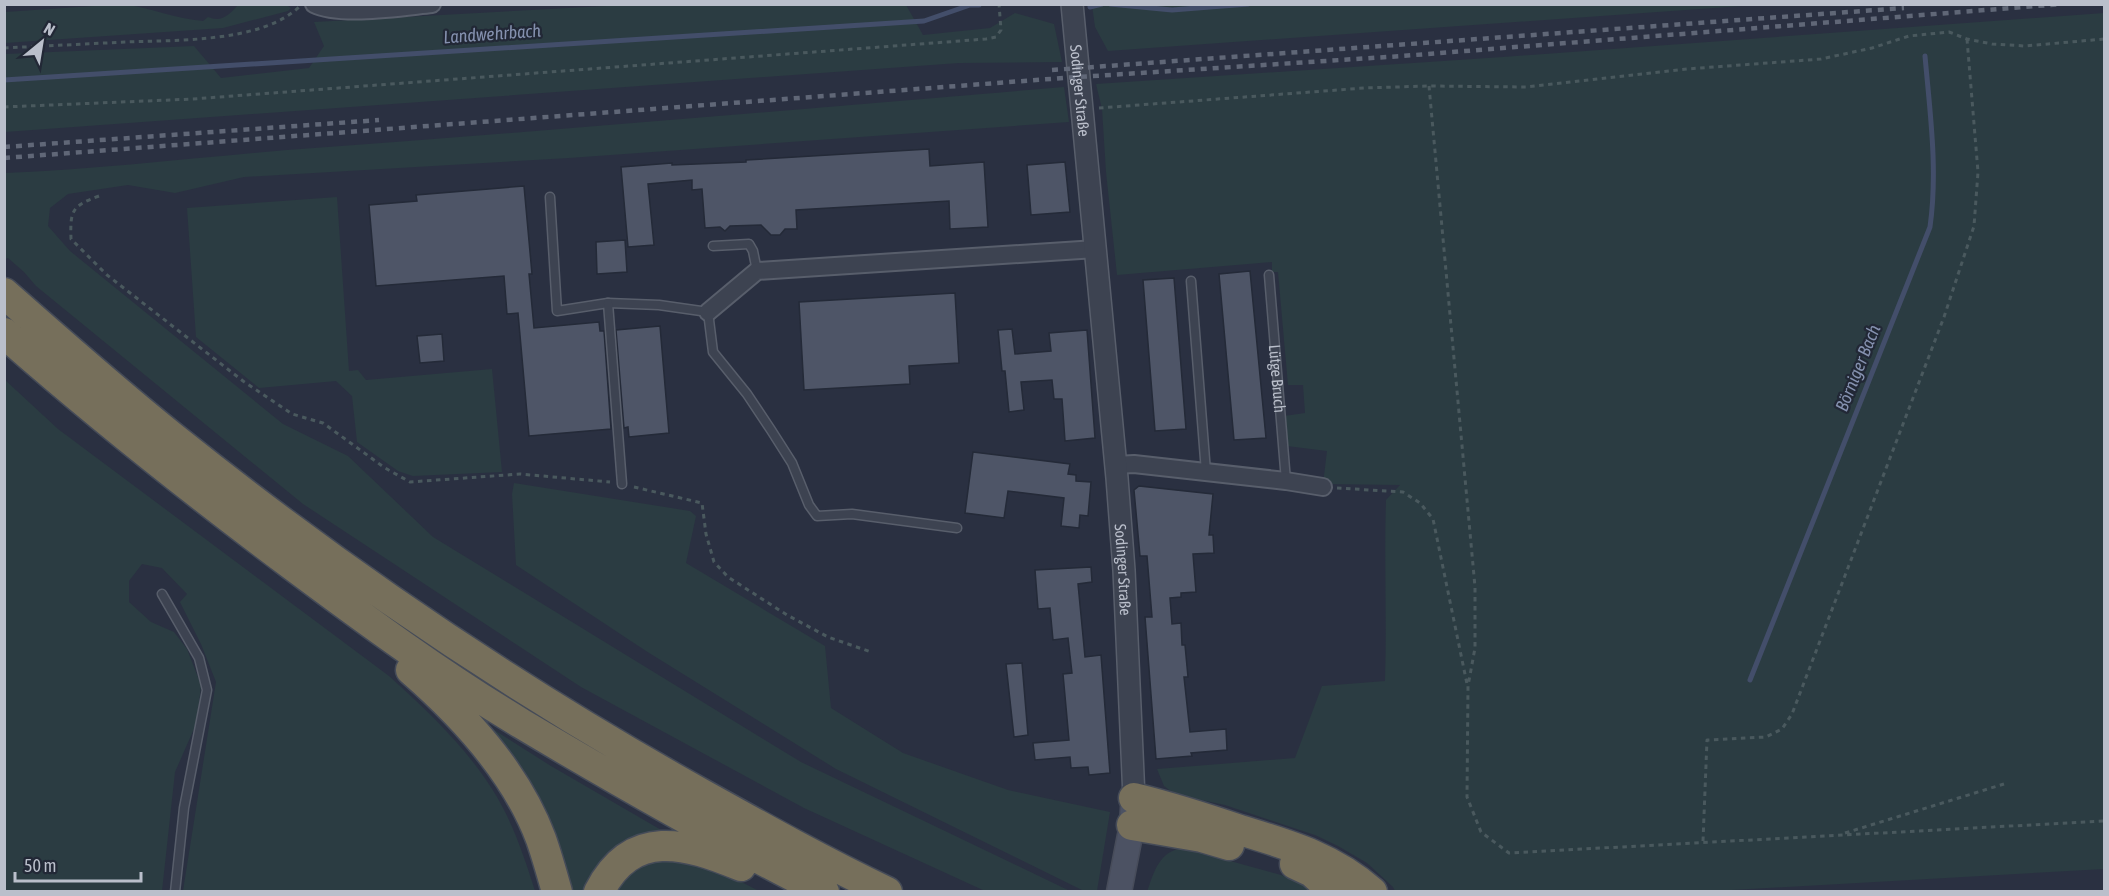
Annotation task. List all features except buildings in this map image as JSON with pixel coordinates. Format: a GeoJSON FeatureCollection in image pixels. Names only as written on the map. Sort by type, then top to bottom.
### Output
{"type":"FeatureCollection","features":[{"type":"Feature","properties":{"kind":"highway"},"geometry":{"type":"LineString","coordinates":[[4,293],[176,440],[374,589],[475,657],[609,741],[767,830],[887,891]]}},
{"type":"Feature","properties":{"kind":"highway"},"geometry":{"type":"LineString","coordinates":[[4,333],[176,477],[393,640],[522,724],[699,826],[824,891]]}},
{"type":"Feature","properties":{"kind":"highway"},"geometry":{"type":"LineString","coordinates":[[308,577],[330,611],[400,661],[432,688],[465,721],[494,756],[521,797],[541,838],[557,891]]}},
{"type":"Feature","properties":{"kind":"highway"},"geometry":{"type":"LineString","coordinates":[[1133,812],[1172,808],[1299,849],[1325,859],[1354,876],[1372,891]]}},
{"type":"Feature","properties":{"kind":"highway"},"geometry":{"type":"LineString","coordinates":[[1133,812],[1202,837],[1291,862],[1312,872],[1334,891]]}},
{"type":"Feature","properties":{"kind":"highway"},"geometry":{"type":"LineString","coordinates":[[599,891],[619,864],[637,851],[660,844],[687,847],[717,856],[792,891]]}},
{"type":"Feature","properties":{"kind":"main road","name":"Sodinger Straße"},"geometry":{"type":"LineString","coordinates":[[1119,891],[1133,812]]}},
{"type":"Feature","properties":{"kind":"street"},"geometry":{"type":"LineString","coordinates":[[314,4],[321,8],[342,11],[432,4]]}},
{"type":"Feature","properties":{"kind":"street","name":"Sodinger Straße"},"geometry":{"type":"LineString","coordinates":[[1072,4],[1124,570],[1133,812]]}},
{"type":"Feature","properties":{"kind":"street"},"geometry":{"type":"LineString","coordinates":[[708,312],[757,271],[1096,249]]}},
{"type":"Feature","properties":{"kind":"street"},"geometry":{"type":"LineString","coordinates":[[1116,465],[1134,464],[1323,487]]}},
{"type":"Feature","properties":{"kind":"lane"},"geometry":{"type":"LineString","coordinates":[[550,197],[556,311],[608,303],[659,305],[708,312],[713,352],[747,394],[792,463],[809,505],[817,516],[852,514],[957,528]]}},
{"type":"Feature","properties":{"kind":"lane"},"geometry":{"type":"LineString","coordinates":[[713,246],[749,244],[753,251],[757,271]]}},
{"type":"Feature","properties":{"kind":"lane","name":"Lütge Bruch"},"geometry":{"type":"LineString","coordinates":[[1269,275],[1286,481]]}},
{"type":"Feature","properties":{"kind":"lane"},"geometry":{"type":"LineString","coordinates":[[1191,281],[1206,472]]}},
{"type":"Feature","properties":{"kind":"lane"},"geometry":{"type":"LineString","coordinates":[[608,303],[622,484]]}},
{"type":"Feature","properties":{"kind":"lane"},"geometry":{"type":"LineString","coordinates":[[162,594],[199,658],[207,690],[184,808],[175,891]]}},
{"type":"Feature","properties":{"kind":"path"},"geometry":{"type":"LineString","coordinates":[[4,48],[209,38],[254,30],[291,15],[302,4]]}},
{"type":"Feature","properties":{"kind":"path"},"geometry":{"type":"LineString","coordinates":[[4,107],[193,99],[986,39],[996,36],[1002,30],[999,4]]}},
{"type":"Feature","properties":{"kind":"path"},"geometry":{"type":"LineString","coordinates":[[1083,109],[1364,88],[1526,87],[1688,69],[1821,59],[1872,48],[1909,36],[1949,32],[1967,39],[1992,44],[2025,46],[2104,39]]}},
{"type":"Feature","properties":{"kind":"path"},"geometry":{"type":"LineString","coordinates":[[1703,841],[1707,740],[1766,737],[1782,729],[1792,714],[1954,286],[1974,226],[1978,172],[1967,39]]}},
{"type":"Feature","properties":{"kind":"path"},"geometry":{"type":"LineString","coordinates":[[1429,86],[1475,587],[1475,648],[1468,686],[1467,797],[1481,832],[1509,853],[2104,821]]}},
{"type":"Feature","properties":{"kind":"path"},"geometry":{"type":"LineString","coordinates":[[99,196],[78,204],[70,217],[71,239],[107,275],[243,381],[292,414],[323,423],[385,468],[410,482],[520,474],[622,484],[702,503],[706,534],[714,562],[728,578],[787,615],[818,631],[871,652]]}},
{"type":"Feature","properties":{"kind":"path"},"geometry":{"type":"LineString","coordinates":[[1323,487],[1403,492],[1420,503],[1433,519],[1468,686]]}},
{"type":"Feature","properties":{"kind":"path"},"geometry":{"type":"LineString","coordinates":[[1840,834],[2004,784]]}},
{"type":"Feature","properties":{"kind":"shaded area"},"geometry":{"type":"Polygon","coordinates":[[[123,4],[203,21],[208,17],[217,19],[225,17],[238,5],[286,5],[291,8],[288,11],[223,28],[5,43],[5,12],[123,4]]]}},
{"type":"Feature","properties":{"kind":"shaded area"},"geometry":{"type":"Polygon","coordinates":[[[1092,4],[1756,5],[1108,51],[1095,27],[1092,4]]]}},
{"type":"Feature","properties":{"kind":"shaded area"},"geometry":{"type":"Polygon","coordinates":[[[624,5],[906,5],[923,35],[990,28],[1015,13],[1054,24],[1062,62],[959,63],[5,132],[5,54],[194,46],[221,78],[309,68],[324,46],[314,22],[624,5]]]}},
{"type":"Feature","properties":{"kind":"shaded area"},"geometry":{"type":"Polygon","coordinates":[[[2104,13],[2104,869],[1697,892],[1395,891],[1367,863],[1315,835],[1225,805],[1182,796],[1164,786],[1157,769],[1295,758],[1322,686],[1385,681],[1386,500],[1400,485],[1323,484],[1327,451],[1287,446],[1284,416],[1305,413],[1303,385],[1288,385],[1278,272],[1272,272],[1272,262],[1117,275],[1102,109],[1096,84],[2104,13]]]}},
{"type":"Feature","properties":{"kind":"shaded area"},"geometry":{"type":"Polygon","coordinates":[[[1064,87],[1069,122],[569,158],[244,177],[175,193],[128,185],[68,194],[50,208],[48,226],[70,251],[283,424],[348,456],[433,537],[801,762],[1070,891],[985,891],[804,808],[581,687],[303,504],[36,286],[8,258],[5,259],[5,173],[1064,87]]]}},
{"type":"Feature","properties":{"kind":"shaded area"},"geometry":{"type":"Polygon","coordinates":[[[337,197],[349,371],[358,370],[366,380],[492,369],[502,472],[413,476],[398,471],[357,442],[352,396],[336,381],[259,388],[196,337],[187,208],[337,197]]]}},
{"type":"Feature","properties":{"kind":"shaded area"},"geometry":{"type":"Polygon","coordinates":[[[4,379],[58,429],[389,676],[419,704],[462,748],[497,797],[514,831],[535,891],[183,891],[216,682],[201,644],[180,602],[187,594],[162,568],[142,564],[129,581],[129,602],[151,622],[174,632],[187,649],[201,685],[197,722],[175,772],[162,891],[5,891],[4,379]]]}},
{"type":"Feature","properties":{"kind":"shaded area"},"geometry":{"type":"Polygon","coordinates":[[[514,483],[690,511],[696,516],[686,563],[825,646],[831,708],[903,753],[1008,790],[1110,812],[1097,891],[1084,891],[836,769],[646,651],[516,565],[512,494],[514,483]]]}},
{"type":"Feature","properties":{"kind":"shaded area"},"geometry":{"type":"Polygon","coordinates":[[[469,714],[551,766],[675,838],[592,891],[564,891],[469,714]]]}},
{"type":"Feature","properties":{"kind":"shaded area"},"geometry":{"type":"Polygon","coordinates":[[[1183,848],[1281,875],[1305,884],[1315,892],[1147,892],[1155,870],[1163,858],[1168,853],[1183,848]]]}},
{"type":"Feature","properties":{"kind":"shaded area"},"geometry":{"type":"Polygon","coordinates":[[[654,860],[689,860],[724,873],[759,891],[616,892],[632,873],[654,860]]]}},
{"type":"Feature","properties":{"kind":"waterway","name":"Landwehrbach"},"geometry":{"type":"LineString","coordinates":[[1090,7],[1102,4]]}},
{"type":"Feature","properties":{"kind":"waterway","name":"Landwehrbach"},"geometry":{"type":"LineString","coordinates":[[1110,4],[1172,10],[1248,4]]}},
{"type":"Feature","properties":{"kind":"waterway","name":"Landwehrbach"},"geometry":{"type":"LineString","coordinates":[[4,80],[924,21],[970,5],[979,5]]}},
{"type":"Feature","properties":{"kind":"waterway","name":"Börniger Bach"},"geometry":{"type":"LineString","coordinates":[[1750,680],[1930,227],[1933,163],[1925,56]]}},
{"type":"Feature","properties":{"kind":"railway"},"geometry":{"type":"LineString","coordinates":[[4,158],[1063,78],[1402,56],[2062,4]]}},
{"type":"Feature","properties":{"kind":"railway"},"geometry":{"type":"LineString","coordinates":[[1052,70],[1904,8]]}},
{"type":"Feature","properties":{"kind":"railway"},"geometry":{"type":"LineString","coordinates":[[4,147],[379,120]]}}]}
